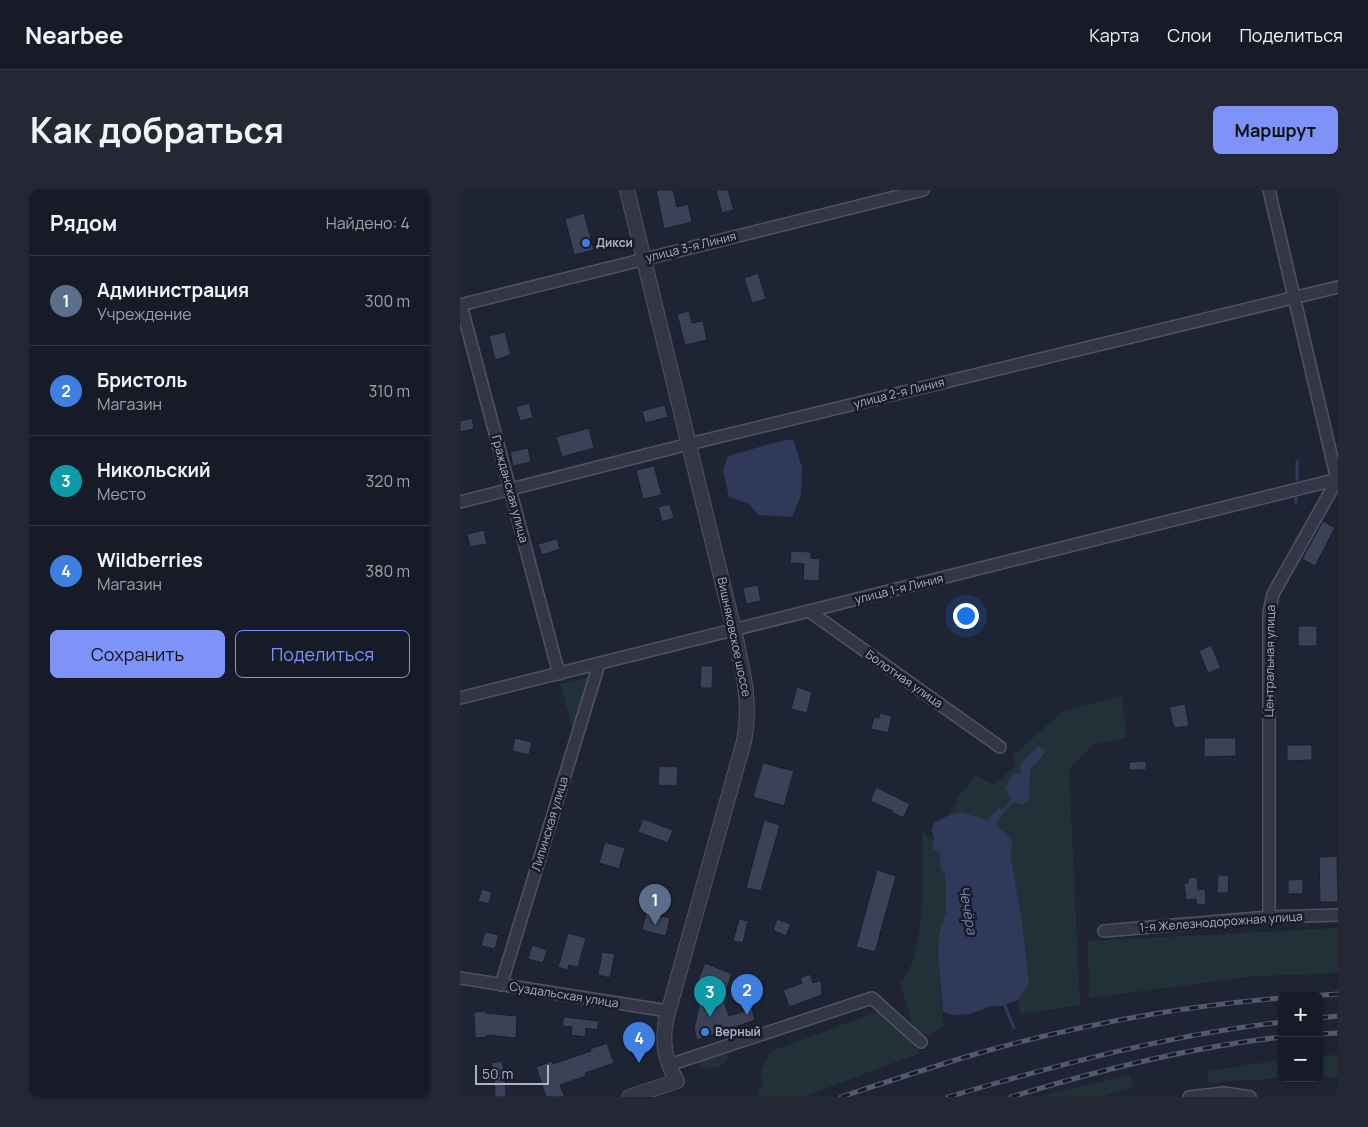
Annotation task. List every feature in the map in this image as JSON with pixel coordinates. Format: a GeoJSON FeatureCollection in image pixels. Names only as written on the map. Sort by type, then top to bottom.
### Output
{"type":"FeatureCollection","features":[{"type":"Feature","properties":{"kind":"street","name":"Вишняковское шоссе"},"geometry":{"type":"LineString","coordinates":[[627,190],[734,630],[747,692],[747,728],[664,1030],[664,1041],[669,1065],[677,1080],[629,1097]]}},
{"type":"Feature","properties":{"kind":"street","name":"улица 3-я Линия"},"geometry":{"type":"LineString","coordinates":[[460,305],[923,190]]}},
{"type":"Feature","properties":{"kind":"street"},"geometry":{"type":"LineString","coordinates":[[1269,190],[1338,480]]}},
{"type":"Feature","properties":{"kind":"street","name":"улица 2-я Линия"},"geometry":{"type":"LineString","coordinates":[[460,502],[689,444],[1338,287]]}},
{"type":"Feature","properties":{"kind":"street","name":"Гражданская улица"},"geometry":{"type":"LineString","coordinates":[[460,305],[560,674]]}},
{"type":"Feature","properties":{"kind":"street","name":"улица 1-я Линия"},"geometry":{"type":"LineString","coordinates":[[460,698],[1338,480]]}},
{"type":"Feature","properties":{"kind":"street","name":"Центральная улица"},"geometry":{"type":"LineString","coordinates":[[1269,917],[1269,613],[1273,594],[1338,480]]}},
{"type":"Feature","properties":{"kind":"street","name":"Болотная улица"},"geometry":{"type":"LineString","coordinates":[[809,611],[1000,747]]}},
{"type":"Feature","properties":{"kind":"street","name":"Липинская улица"},"geometry":{"type":"LineString","coordinates":[[501,985],[598,664]]}},
{"type":"Feature","properties":{"kind":"street","name":"1-я Железнодорожная улица"},"geometry":{"type":"LineString","coordinates":[[1104,931],[1269,917],[1338,915]]}},
{"type":"Feature","properties":{"kind":"street","name":"Суздальская улица"},"geometry":{"type":"LineString","coordinates":[[460,978],[668,1011]]}},
{"type":"Feature","properties":{"kind":"street"},"geometry":{"type":"LineString","coordinates":[[669,1065],[872,998],[921,1042]]}},
{"type":"Feature","properties":{"kind":"street"},"geometry":{"type":"LineString","coordinates":[[1189,1097],[1224,1093],[1250,1097]]}},
{"type":"Feature","properties":{"kind":"shaded area"},"geometry":{"type":"Polygon","coordinates":[[[590,677],[573,728],[560,684],[590,677]]]}},
{"type":"Feature","properties":{"kind":"shaded area"},"geometry":{"type":"Polygon","coordinates":[[[1122,696],[1126,738],[1094,744],[1069,769],[1080,1005],[1020,1014],[1018,1000],[1029,983],[1023,928],[1011,858],[1012,840],[995,825],[999,808],[988,820],[961,812],[949,815],[961,793],[976,776],[995,785],[1015,766],[1013,755],[1064,711],[1122,696]]]}},
{"type":"Feature","properties":{"kind":"shaded area"},"geometry":{"type":"Polygon","coordinates":[[[922,831],[934,840],[932,845],[934,850],[940,852],[941,867],[945,875],[946,912],[939,933],[938,956],[943,1026],[929,1035],[918,1032],[911,1019],[900,983],[909,970],[919,933],[922,911],[922,831]]]}},
{"type":"Feature","properties":{"kind":"shaded area"},"geometry":{"type":"Polygon","coordinates":[[[1338,928],[1338,973],[1256,976],[1089,998],[1088,941],[1338,928]]]}},
{"type":"Feature","properties":{"kind":"shaded area"},"geometry":{"type":"Polygon","coordinates":[[[879,1011],[920,1053],[802,1097],[760,1097],[758,1091],[763,1086],[761,1071],[772,1051],[879,1011]]]}},
{"type":"Feature","properties":{"kind":"shaded area"},"geometry":{"type":"Polygon","coordinates":[[[723,1052],[728,1056],[723,1065],[704,1069],[699,1066],[700,1060],[723,1052]]]}},
{"type":"Feature","properties":{"kind":"shaded area"},"geometry":{"type":"Polygon","coordinates":[[[1338,1055],[1338,1078],[1323,1076],[1323,1056],[1338,1055]]]}},
{"type":"Feature","properties":{"kind":"shaded area"},"geometry":{"type":"Polygon","coordinates":[[[1278,1061],[1278,1078],[1208,1083],[1207,1071],[1278,1061]]]}},
{"type":"Feature","properties":{"kind":"shaded area"},"geometry":{"type":"Polygon","coordinates":[[[1130,1075],[1133,1087],[1102,1097],[1037,1097],[1130,1075]]]}},
{"type":"Feature","properties":{"kind":"water"},"geometry":{"type":"Polygon","coordinates":[[[793,439],[802,467],[801,495],[792,517],[759,515],[749,504],[729,497],[723,470],[728,456],[793,439]]]}},
{"type":"Feature","properties":{"kind":"water"},"geometry":{"type":"Polygon","coordinates":[[[1038,747],[1047,750],[1031,769],[1029,800],[1022,805],[1012,801],[1005,787],[1014,774],[1021,774],[1020,764],[1038,747]]]}},
{"type":"Feature","properties":{"kind":"water"},"geometry":{"type":"Polygon","coordinates":[[[999,808],[1003,811],[996,825],[1012,840],[1011,858],[1023,928],[1029,983],[1018,1000],[1001,1006],[991,1006],[970,1014],[954,1015],[943,1012],[938,956],[939,933],[946,912],[945,875],[941,868],[940,852],[934,850],[932,845],[934,840],[932,830],[934,823],[949,815],[961,812],[987,820],[999,808]]]}},
{"type":"Feature","properties":{"kind":"building"},"geometry":{"type":"Polygon","coordinates":[[[656,190],[673,190],[677,207],[688,204],[692,222],[664,229],[656,190]]]}},
{"type":"Feature","properties":{"kind":"building"},"geometry":{"type":"Polygon","coordinates":[[[716,190],[728,190],[734,210],[722,213],[716,190]]]}},
{"type":"Feature","properties":{"kind":"building"},"geometry":{"type":"Polygon","coordinates":[[[584,213],[594,250],[574,255],[565,219],[584,213]]]}},
{"type":"Feature","properties":{"kind":"building"},"geometry":{"type":"Polygon","coordinates":[[[758,273],[766,299],[752,303],[744,278],[758,273]]]}},
{"type":"Feature","properties":{"kind":"building"},"geometry":{"type":"Polygon","coordinates":[[[689,311],[692,323],[703,321],[707,340],[685,345],[677,314],[689,311]]]}},
{"type":"Feature","properties":{"kind":"building"},"geometry":{"type":"Polygon","coordinates":[[[505,332],[511,355],[495,360],[489,336],[505,332]]]}},
{"type":"Feature","properties":{"kind":"building"},"geometry":{"type":"Polygon","coordinates":[[[529,403],[533,418],[520,421],[516,407],[529,403]]]}},
{"type":"Feature","properties":{"kind":"building"},"geometry":{"type":"Polygon","coordinates":[[[665,405],[668,417],[645,423],[642,411],[665,405]]]}},
{"type":"Feature","properties":{"kind":"building"},"geometry":{"type":"Polygon","coordinates":[[[472,418],[474,429],[460,432],[460,421],[472,418]]]}},
{"type":"Feature","properties":{"kind":"building"},"geometry":{"type":"Polygon","coordinates":[[[589,428],[594,448],[562,457],[556,437],[589,428]]]}},
{"type":"Feature","properties":{"kind":"building"},"geometry":{"type":"Polygon","coordinates":[[[528,448],[531,462],[513,466],[510,452],[528,448]]]}},
{"type":"Feature","properties":{"kind":"building"},"geometry":{"type":"Polygon","coordinates":[[[654,466],[662,495],[643,499],[636,470],[654,466]]]}},
{"type":"Feature","properties":{"kind":"building"},"geometry":{"type":"Polygon","coordinates":[[[670,504],[674,518],[662,522],[658,507],[670,504]]]}},
{"type":"Feature","properties":{"kind":"building"},"geometry":{"type":"Polygon","coordinates":[[[1323,521],[1335,528],[1315,566],[1302,559],[1323,521]]]}},
{"type":"Feature","properties":{"kind":"building"},"geometry":{"type":"Polygon","coordinates":[[[484,530],[487,544],[470,547],[467,534],[484,530]]]}},
{"type":"Feature","properties":{"kind":"building"},"geometry":{"type":"Polygon","coordinates":[[[557,539],[560,549],[542,555],[538,544],[557,539]]]}},
{"type":"Feature","properties":{"kind":"building"},"geometry":{"type":"Polygon","coordinates":[[[791,551],[811,552],[811,558],[820,559],[819,581],[803,580],[804,564],[790,563],[791,551]]]}},
{"type":"Feature","properties":{"kind":"building"},"geometry":{"type":"Polygon","coordinates":[[[758,585],[761,601],[746,604],[743,588],[758,585]]]}},
{"type":"Feature","properties":{"kind":"building"},"geometry":{"type":"Polygon","coordinates":[[[1298,626],[1317,626],[1317,646],[1298,646],[1298,626]]]}},
{"type":"Feature","properties":{"kind":"building"},"geometry":{"type":"Polygon","coordinates":[[[1211,645],[1221,668],[1208,673],[1199,651],[1211,645]]]}},
{"type":"Feature","properties":{"kind":"building"},"geometry":{"type":"Polygon","coordinates":[[[701,666],[713,666],[712,688],[700,688],[701,666]]]}},
{"type":"Feature","properties":{"kind":"building"},"geometry":{"type":"Polygon","coordinates":[[[797,687],[812,692],[807,713],[791,709],[797,687]]]}},
{"type":"Feature","properties":{"kind":"building"},"geometry":{"type":"Polygon","coordinates":[[[1185,704],[1189,726],[1174,728],[1169,707],[1185,704]]]}},
{"type":"Feature","properties":{"kind":"building"},"geometry":{"type":"Polygon","coordinates":[[[880,713],[892,716],[888,733],[871,729],[874,717],[879,718],[880,713]]]}},
{"type":"Feature","properties":{"kind":"building"},"geometry":{"type":"Polygon","coordinates":[[[515,738],[532,742],[529,755],[512,751],[515,738]]]}},
{"type":"Feature","properties":{"kind":"building"},"geometry":{"type":"Polygon","coordinates":[[[1204,738],[1236,738],[1236,756],[1204,757],[1204,738]]]}},
{"type":"Feature","properties":{"kind":"building"},"geometry":{"type":"Polygon","coordinates":[[[1287,745],[1312,745],[1312,760],[1287,761],[1287,745]]]}},
{"type":"Feature","properties":{"kind":"building"},"geometry":{"type":"Polygon","coordinates":[[[1146,761],[1146,770],[1129,770],[1129,762],[1146,761]]]}},
{"type":"Feature","properties":{"kind":"building"},"geometry":{"type":"Polygon","coordinates":[[[763,763],[794,771],[784,806],[753,797],[763,763]]]}},
{"type":"Feature","properties":{"kind":"building"},"geometry":{"type":"Polygon","coordinates":[[[659,766],[678,767],[677,786],[658,785],[659,766]]]}},
{"type":"Feature","properties":{"kind":"building"},"geometry":{"type":"Polygon","coordinates":[[[876,787],[910,804],[903,818],[893,811],[870,801],[876,787]]]}},
{"type":"Feature","properties":{"kind":"building"},"geometry":{"type":"Polygon","coordinates":[[[643,819],[673,830],[668,843],[638,832],[643,819]]]}},
{"type":"Feature","properties":{"kind":"building"},"geometry":{"type":"Polygon","coordinates":[[[764,820],[780,825],[761,891],[746,888],[764,820]]]}},
{"type":"Feature","properties":{"kind":"building"},"geometry":{"type":"Polygon","coordinates":[[[605,842],[625,848],[619,869],[599,863],[605,842]]]}},
{"type":"Feature","properties":{"kind":"building"},"geometry":{"type":"Polygon","coordinates":[[[1337,856],[1338,902],[1320,902],[1319,857],[1337,856]]]}},
{"type":"Feature","properties":{"kind":"building"},"geometry":{"type":"Polygon","coordinates":[[[877,870],[896,876],[875,952],[856,947],[877,870]]]}},
{"type":"Feature","properties":{"kind":"building"},"geometry":{"type":"Polygon","coordinates":[[[1218,875],[1229,875],[1228,893],[1217,893],[1218,875]]]}},
{"type":"Feature","properties":{"kind":"building"},"geometry":{"type":"Polygon","coordinates":[[[1197,877],[1198,890],[1205,889],[1206,905],[1197,905],[1196,899],[1186,900],[1184,883],[1188,883],[1188,878],[1197,877]]]}},
{"type":"Feature","properties":{"kind":"building"},"geometry":{"type":"Polygon","coordinates":[[[1303,879],[1303,894],[1288,894],[1288,880],[1303,879]]]}},
{"type":"Feature","properties":{"kind":"building"},"geometry":{"type":"Polygon","coordinates":[[[482,889],[492,892],[489,904],[478,901],[482,889]]]}},
{"type":"Feature","properties":{"kind":"building"},"geometry":{"type":"Polygon","coordinates":[[[646,913],[670,918],[666,936],[642,930],[646,913]]]}},
{"type":"Feature","properties":{"kind":"building"},"geometry":{"type":"Polygon","coordinates":[[[739,919],[748,921],[743,943],[733,941],[739,919]]]}},
{"type":"Feature","properties":{"kind":"building"},"geometry":{"type":"Polygon","coordinates":[[[777,919],[791,924],[786,936],[773,930],[777,919]]]}},
{"type":"Feature","properties":{"kind":"building"},"geometry":{"type":"Polygon","coordinates":[[[485,932],[499,935],[495,949],[481,946],[485,932]]]}},
{"type":"Feature","properties":{"kind":"building"},"geometry":{"type":"Polygon","coordinates":[[[568,933],[586,938],[578,967],[569,965],[568,970],[558,967],[568,933]]]}},
{"type":"Feature","properties":{"kind":"building"},"geometry":{"type":"Polygon","coordinates":[[[532,945],[547,950],[543,963],[528,959],[532,945]]]}},
{"type":"Feature","properties":{"kind":"building"},"geometry":{"type":"Polygon","coordinates":[[[602,952],[615,954],[610,978],[598,975],[602,952]]]}},
{"type":"Feature","properties":{"kind":"building"},"geometry":{"type":"Polygon","coordinates":[[[705,963],[732,974],[723,998],[729,1016],[752,1009],[755,1020],[697,1040],[694,1029],[703,988],[696,986],[705,963]]]}},
{"type":"Feature","properties":{"kind":"building"},"geometry":{"type":"Polygon","coordinates":[[[810,974],[813,983],[821,980],[822,995],[789,1007],[783,990],[802,983],[800,978],[810,974]]]}},
{"type":"Feature","properties":{"kind":"building"},"geometry":{"type":"Polygon","coordinates":[[[486,1011],[486,1013],[517,1016],[516,1038],[487,1035],[487,1037],[475,1038],[474,1012],[486,1011]]]}},
{"type":"Feature","properties":{"kind":"building"},"geometry":{"type":"Polygon","coordinates":[[[564,1017],[599,1021],[597,1030],[586,1028],[585,1037],[571,1035],[572,1027],[562,1026],[564,1017]]]}},
{"type":"Feature","properties":{"kind":"building"},"geometry":{"type":"Polygon","coordinates":[[[628,1026],[648,1027],[647,1046],[627,1045],[628,1036],[632,1034],[628,1034],[628,1026]]]}},
{"type":"Feature","properties":{"kind":"building"},"geometry":{"type":"Polygon","coordinates":[[[607,1043],[614,1063],[585,1073],[586,1076],[560,1085],[565,1097],[546,1097],[536,1067],[552,1061],[553,1064],[591,1051],[590,1049],[607,1043]]]}},
{"type":"Feature","properties":{"kind":"building"},"geometry":{"type":"Polygon","coordinates":[[[502,1061],[506,1097],[495,1097],[494,1072],[491,1063],[502,1061]]]}},
{"type":"Feature","properties":{"kind":"waterway"},"geometry":{"type":"LineString","coordinates":[[1297,461],[1297,480]]}},
{"type":"Feature","properties":{"kind":"waterway"},"geometry":{"type":"LineString","coordinates":[[1296,492],[1296,503]]}},
{"type":"Feature","properties":{"kind":"waterway","name":"Чечёра"},"geometry":{"type":"LineString","coordinates":[[1001,814],[1012,801]]}},
{"type":"Feature","properties":{"kind":"waterway","name":"Чечёра"},"geometry":{"type":"LineString","coordinates":[[1003,1001],[1014,1028]]}},
{"type":"Feature","properties":{"kind":"railway"},"geometry":{"type":"LineString","coordinates":[[1323,995],[1338,994]]}},
{"type":"Feature","properties":{"kind":"railway"},"geometry":{"type":"LineString","coordinates":[[841,1097],[986,1051],[1058,1033],[1171,1011],[1278,998]]}},
{"type":"Feature","properties":{"kind":"railway"},"geometry":{"type":"LineString","coordinates":[[1323,1018],[1338,1016]]}},
{"type":"Feature","properties":{"kind":"railway"},"geometry":{"type":"LineString","coordinates":[[948,1097],[1113,1052],[1197,1035],[1278,1023]]}},
{"type":"Feature","properties":{"kind":"railway"},"geometry":{"type":"LineString","coordinates":[[1323,1034],[1338,1033]]}},
{"type":"Feature","properties":{"kind":"railway"},"geometry":{"type":"LineString","coordinates":[[1011,1097],[1179,1053],[1278,1037]]}},
{"type":"Feature","properties":{"kind":"place","name":"Дикси"},"geometry":{"type":"Point","coordinates":[586,243]}},
{"type":"Feature","properties":{"kind":"place","name":"Администрация"},"geometry":{"type":"Point","coordinates":[655,925]}},
{"type":"Feature","properties":{"kind":"place","name":"Бристоль"},"geometry":{"type":"Point","coordinates":[747,1015]}},
{"type":"Feature","properties":{"kind":"place","name":"Никольский"},"geometry":{"type":"Point","coordinates":[710,1017]}},
{"type":"Feature","properties":{"kind":"place","name":"Верный"},"geometry":{"type":"Point","coordinates":[705,1032]}},
{"type":"Feature","properties":{"kind":"place","name":"Wildberries"},"geometry":{"type":"Point","coordinates":[639,1063]}}]}
